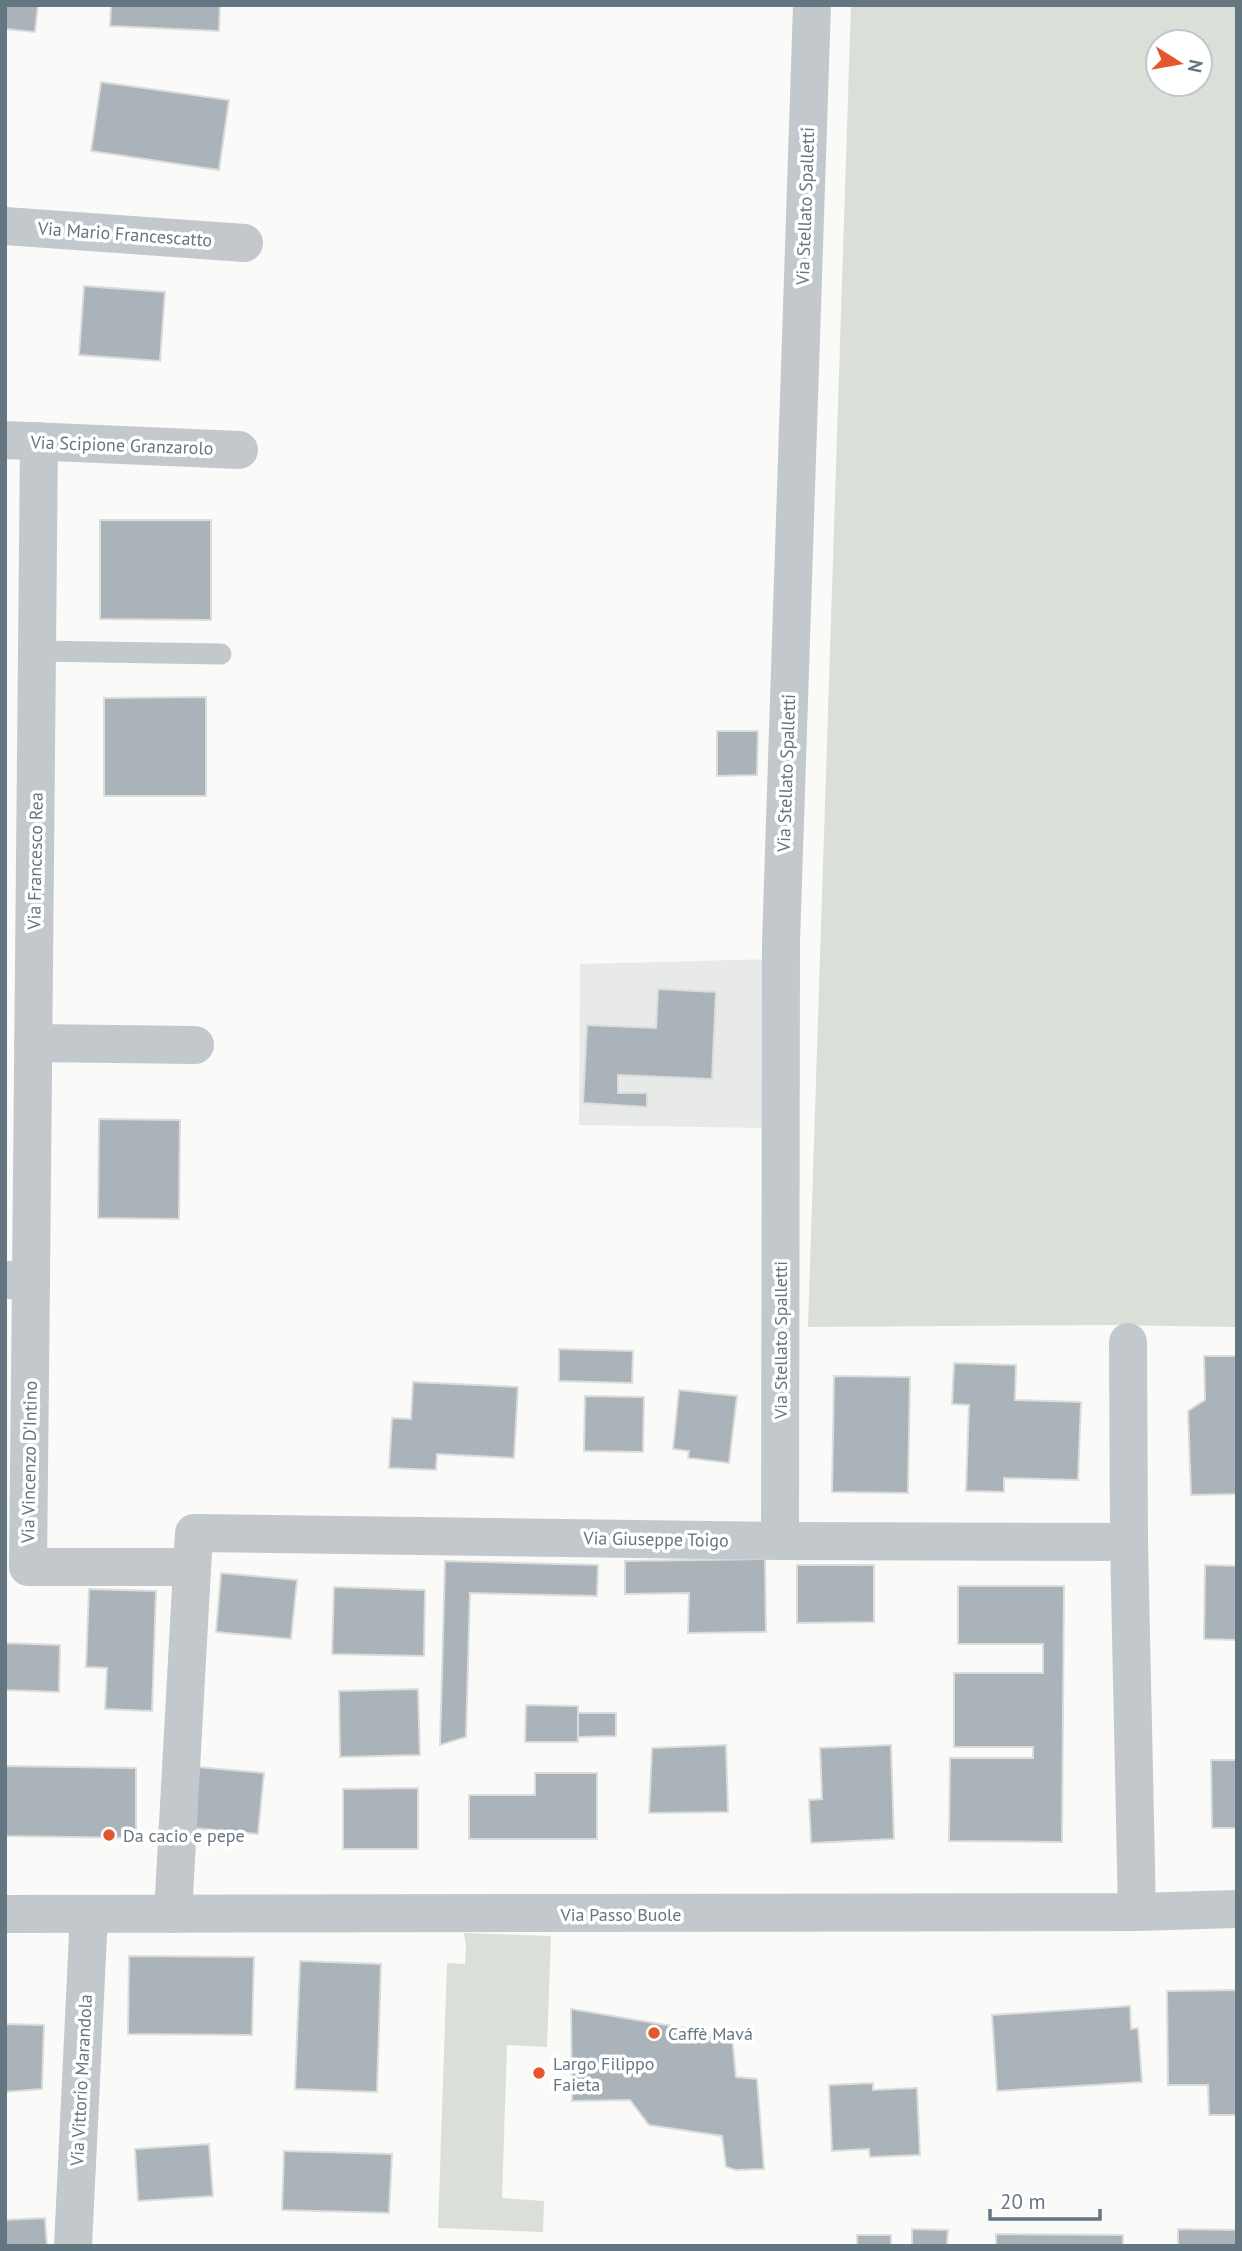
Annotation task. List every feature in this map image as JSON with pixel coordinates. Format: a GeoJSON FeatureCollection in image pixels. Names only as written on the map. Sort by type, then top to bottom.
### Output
{"type":"FeatureCollection","features":[{"type":"Feature","properties":{"kind":"street","name":"Via Stellato Spalletti"},"geometry":{"type":"LineString","coordinates":[[780,1541],[781,942],[812,5]]}},
{"type":"Feature","properties":{"kind":"street","name":"Via Mario Francescatto"},"geometry":{"type":"LineString","coordinates":[[5,226],[244,243]]}},
{"type":"Feature","properties":{"kind":"street","name":"Via Scipione Granzarolo"},"geometry":{"type":"LineString","coordinates":[[22,441],[239,450]]}},
{"type":"Feature","properties":{"kind":"street","name":"Via Francesco Rea"},"geometry":{"type":"LineString","coordinates":[[18,1280],[33,1043],[37,651],[22,441]]}},
{"type":"Feature","properties":{"kind":"street"},"geometry":{"type":"LineString","coordinates":[[33,1043],[195,1045]]}},
{"type":"Feature","properties":{"kind":"street","name":"Via Vincenzo D'Intino"},"geometry":{"type":"LineString","coordinates":[[18,1280],[28,1567],[173,1567]]}},
{"type":"Feature","properties":{"kind":"street"},"geometry":{"type":"LineString","coordinates":[[1128,1342],[1129,1542],[1137,1912]]}},
{"type":"Feature","properties":{"kind":"street","name":"Via Giuseppe Toigo"},"geometry":{"type":"LineString","coordinates":[[173,1914],[194,1533],[780,1541],[1129,1542]]}},
{"type":"Feature","properties":{"kind":"street","name":"Via Passo Buole"},"geometry":{"type":"LineString","coordinates":[[5,1914],[1137,1912],[1237,1909]]}},
{"type":"Feature","properties":{"kind":"street","name":"Via Vittorio Marandola"},"geometry":{"type":"LineString","coordinates":[[73,2246],[89,1914]]}},
{"type":"Feature","properties":{"kind":"lane"},"geometry":{"type":"LineString","coordinates":[[37,651],[221,654]]}},
{"type":"Feature","properties":{"kind":"shaded area"},"geometry":{"type":"Polygon","coordinates":[[[851,5],[1237,5],[1237,1327],[808,1327],[851,5]]]}},
{"type":"Feature","properties":{"kind":"shaded area"},"geometry":{"type":"Polygon","coordinates":[[[769,959],[764,1128],[579,1125],[580,964],[769,959]]]}},
{"type":"Feature","properties":{"kind":"shaded area"},"geometry":{"type":"Polygon","coordinates":[[[464,1933],[551,1936],[547,2047],[507,2045],[502,2198],[544,2201],[543,2232],[438,2228],[447,1963],[465,1964],[464,1933]]]}},
{"type":"Feature","properties":{"kind":"building"},"geometry":{"type":"Polygon","coordinates":[[[5,5],[38,5],[35,32],[5,29],[5,5]]]}},
{"type":"Feature","properties":{"kind":"building"},"geometry":{"type":"Polygon","coordinates":[[[111,5],[220,5],[219,31],[110,26],[111,5]]]}},
{"type":"Feature","properties":{"kind":"building"},"geometry":{"type":"Polygon","coordinates":[[[101,82],[229,100],[219,170],[91,151],[101,82]]]}},
{"type":"Feature","properties":{"kind":"building"},"geometry":{"type":"Polygon","coordinates":[[[84,286],[165,292],[160,361],[79,355],[84,286]]]}},
{"type":"Feature","properties":{"kind":"building"},"geometry":{"type":"Polygon","coordinates":[[[100,520],[211,520],[211,620],[100,619],[100,520]]]}},
{"type":"Feature","properties":{"kind":"building"},"geometry":{"type":"Polygon","coordinates":[[[206,697],[206,796],[104,796],[104,698],[206,697]]]}},
{"type":"Feature","properties":{"kind":"building"},"geometry":{"type":"Polygon","coordinates":[[[717,731],[758,731],[757,775],[717,776],[717,731]]]}},
{"type":"Feature","properties":{"kind":"building"},"geometry":{"type":"Polygon","coordinates":[[[658,989],[716,992],[712,1079],[618,1075],[618,1093],[647,1093],[647,1107],[583,1103],[587,1025],[656,1028],[658,989]]]}},
{"type":"Feature","properties":{"kind":"building"},"geometry":{"type":"Polygon","coordinates":[[[99,1119],[180,1120],[179,1219],[98,1218],[99,1119]]]}},
{"type":"Feature","properties":{"kind":"building"},"geometry":{"type":"Polygon","coordinates":[[[559,1349],[633,1351],[632,1383],[559,1381],[559,1349]]]}},
{"type":"Feature","properties":{"kind":"building"},"geometry":{"type":"Polygon","coordinates":[[[1204,1356],[1237,1356],[1237,1494],[1191,1495],[1188,1411],[1205,1400],[1204,1356]]]}},
{"type":"Feature","properties":{"kind":"building"},"geometry":{"type":"Polygon","coordinates":[[[954,1363],[1016,1365],[1015,1400],[1081,1402],[1078,1480],[1004,1478],[1004,1492],[966,1491],[969,1405],[952,1404],[954,1363]]]}},
{"type":"Feature","properties":{"kind":"building"},"geometry":{"type":"Polygon","coordinates":[[[834,1376],[910,1377],[908,1493],[832,1492],[834,1376]]]}},
{"type":"Feature","properties":{"kind":"building"},"geometry":{"type":"Polygon","coordinates":[[[413,1382],[518,1387],[514,1458],[437,1454],[436,1470],[389,1468],[392,1418],[411,1419],[413,1382]]]}},
{"type":"Feature","properties":{"kind":"building"},"geometry":{"type":"Polygon","coordinates":[[[679,1390],[737,1396],[729,1463],[688,1458],[689,1451],[673,1449],[679,1390]]]}},
{"type":"Feature","properties":{"kind":"building"},"geometry":{"type":"Polygon","coordinates":[[[585,1396],[644,1397],[643,1452],[584,1451],[585,1396]]]}},
{"type":"Feature","properties":{"kind":"building"},"geometry":{"type":"Polygon","coordinates":[[[765,1559],[766,1632],[688,1633],[689,1593],[625,1594],[625,1561],[765,1559]]]}},
{"type":"Feature","properties":{"kind":"building"},"geometry":{"type":"Polygon","coordinates":[[[445,1561],[598,1565],[597,1596],[470,1593],[466,1737],[440,1745],[445,1561]]]}},
{"type":"Feature","properties":{"kind":"building"},"geometry":{"type":"Polygon","coordinates":[[[797,1565],[874,1565],[874,1622],[797,1623],[797,1565]]]}},
{"type":"Feature","properties":{"kind":"building"},"geometry":{"type":"Polygon","coordinates":[[[1205,1565],[1237,1566],[1237,1640],[1204,1639],[1205,1565]]]}},
{"type":"Feature","properties":{"kind":"building"},"geometry":{"type":"Polygon","coordinates":[[[221,1573],[297,1580],[291,1639],[216,1632],[221,1573]]]}},
{"type":"Feature","properties":{"kind":"building"},"geometry":{"type":"Polygon","coordinates":[[[958,1586],[1064,1586],[1062,1842],[949,1841],[950,1758],[1033,1758],[1033,1747],[954,1747],[954,1673],[1043,1673],[1043,1644],[958,1644],[958,1586]]]}},
{"type":"Feature","properties":{"kind":"building"},"geometry":{"type":"Polygon","coordinates":[[[334,1587],[425,1590],[424,1656],[332,1654],[334,1587]]]}},
{"type":"Feature","properties":{"kind":"building"},"geometry":{"type":"Polygon","coordinates":[[[89,1589],[156,1591],[152,1711],[105,1709],[107,1668],[86,1667],[89,1589]]]}},
{"type":"Feature","properties":{"kind":"building"},"geometry":{"type":"Polygon","coordinates":[[[5,1643],[60,1645],[59,1692],[5,1690],[5,1643]]]}},
{"type":"Feature","properties":{"kind":"building"},"geometry":{"type":"Polygon","coordinates":[[[418,1689],[420,1755],[340,1757],[339,1691],[418,1689]]]}},
{"type":"Feature","properties":{"kind":"building"},"geometry":{"type":"Polygon","coordinates":[[[526,1705],[578,1706],[578,1742],[525,1742],[526,1705]]]}},
{"type":"Feature","properties":{"kind":"building"},"geometry":{"type":"Polygon","coordinates":[[[578,1713],[616,1713],[616,1736],[578,1737],[578,1713]]]}},
{"type":"Feature","properties":{"kind":"building"},"geometry":{"type":"Polygon","coordinates":[[[726,1745],[728,1812],[649,1813],[652,1748],[726,1745]]]}},
{"type":"Feature","properties":{"kind":"building"},"geometry":{"type":"Polygon","coordinates":[[[891,1745],[894,1839],[811,1843],[809,1800],[822,1799],[820,1748],[891,1745]]]}},
{"type":"Feature","properties":{"kind":"building"},"geometry":{"type":"Polygon","coordinates":[[[1211,1760],[1237,1760],[1237,1828],[1212,1828],[1211,1760]]]}},
{"type":"Feature","properties":{"kind":"building"},"geometry":{"type":"Polygon","coordinates":[[[5,1766],[136,1768],[136,1838],[5,1836],[5,1766]]]}},
{"type":"Feature","properties":{"kind":"building"},"geometry":{"type":"Polygon","coordinates":[[[198,1767],[264,1773],[258,1834],[192,1828],[198,1767]]]}},
{"type":"Feature","properties":{"kind":"building"},"geometry":{"type":"Polygon","coordinates":[[[535,1773],[597,1773],[597,1839],[469,1839],[469,1795],[535,1795],[535,1773]]]}},
{"type":"Feature","properties":{"kind":"building"},"geometry":{"type":"Polygon","coordinates":[[[418,1788],[418,1849],[343,1849],[343,1789],[418,1788]]]}},
{"type":"Feature","properties":{"kind":"building"},"geometry":{"type":"Polygon","coordinates":[[[129,1956],[254,1957],[252,2035],[128,2034],[129,1956]]]}},
{"type":"Feature","properties":{"kind":"building"},"geometry":{"type":"Polygon","coordinates":[[[300,1961],[381,1964],[377,2092],[295,2089],[300,1961]]]}},
{"type":"Feature","properties":{"kind":"building"},"geometry":{"type":"Polygon","coordinates":[[[1236,1990],[1237,2115],[1209,2115],[1208,2085],[1168,2085],[1167,1991],[1236,1990]]]}},
{"type":"Feature","properties":{"kind":"building"},"geometry":{"type":"Polygon","coordinates":[[[1130,2006],[1131,2029],[1138,2028],[1142,2082],[997,2091],[992,2015],[1130,2006]]]}},
{"type":"Feature","properties":{"kind":"building"},"geometry":{"type":"Polygon","coordinates":[[[571,2009],[732,2036],[736,2077],[757,2079],[764,2169],[736,2170],[726,2167],[722,2136],[649,2125],[630,2100],[572,2101],[571,2009]]]}},
{"type":"Feature","properties":{"kind":"building"},"geometry":{"type":"Polygon","coordinates":[[[5,2024],[44,2025],[42,2089],[5,2092],[5,2024]]]}},
{"type":"Feature","properties":{"kind":"building"},"geometry":{"type":"Polygon","coordinates":[[[873,2083],[873,2090],[917,2088],[920,2155],[870,2157],[869,2149],[832,2151],[829,2085],[873,2083]]]}},
{"type":"Feature","properties":{"kind":"building"},"geometry":{"type":"Polygon","coordinates":[[[209,2144],[213,2196],[138,2201],[135,2149],[209,2144]]]}},
{"type":"Feature","properties":{"kind":"building"},"geometry":{"type":"Polygon","coordinates":[[[284,2151],[392,2154],[389,2213],[282,2210],[284,2151]]]}},
{"type":"Feature","properties":{"kind":"building"},"geometry":{"type":"Polygon","coordinates":[[[45,2218],[47,2246],[5,2246],[5,2220],[45,2218]]]}},
{"type":"Feature","properties":{"kind":"building"},"geometry":{"type":"Polygon","coordinates":[[[912,2229],[948,2230],[947,2246],[912,2246],[912,2229]]]}},
{"type":"Feature","properties":{"kind":"building"},"geometry":{"type":"Polygon","coordinates":[[[1178,2229],[1237,2230],[1237,2246],[1178,2246],[1178,2229]]]}},
{"type":"Feature","properties":{"kind":"building"},"geometry":{"type":"Polygon","coordinates":[[[996,2234],[1123,2235],[1123,2246],[996,2246],[996,2234]]]}},
{"type":"Feature","properties":{"kind":"building"},"geometry":{"type":"Polygon","coordinates":[[[857,2235],[891,2235],[891,2246],[857,2246],[857,2235]]]}},
{"type":"Feature","properties":{"kind":"place","name":"Da cacio e pepe"},"geometry":{"type":"Point","coordinates":[109,1835]}},
{"type":"Feature","properties":{"kind":"place","name":"Caffè Mavá"},"geometry":{"type":"Point","coordinates":[654,2033]}},
{"type":"Feature","properties":{"kind":"place","name":"Largo Filippo Faieta"},"geometry":{"type":"Point","coordinates":[539,2073]}}]}
